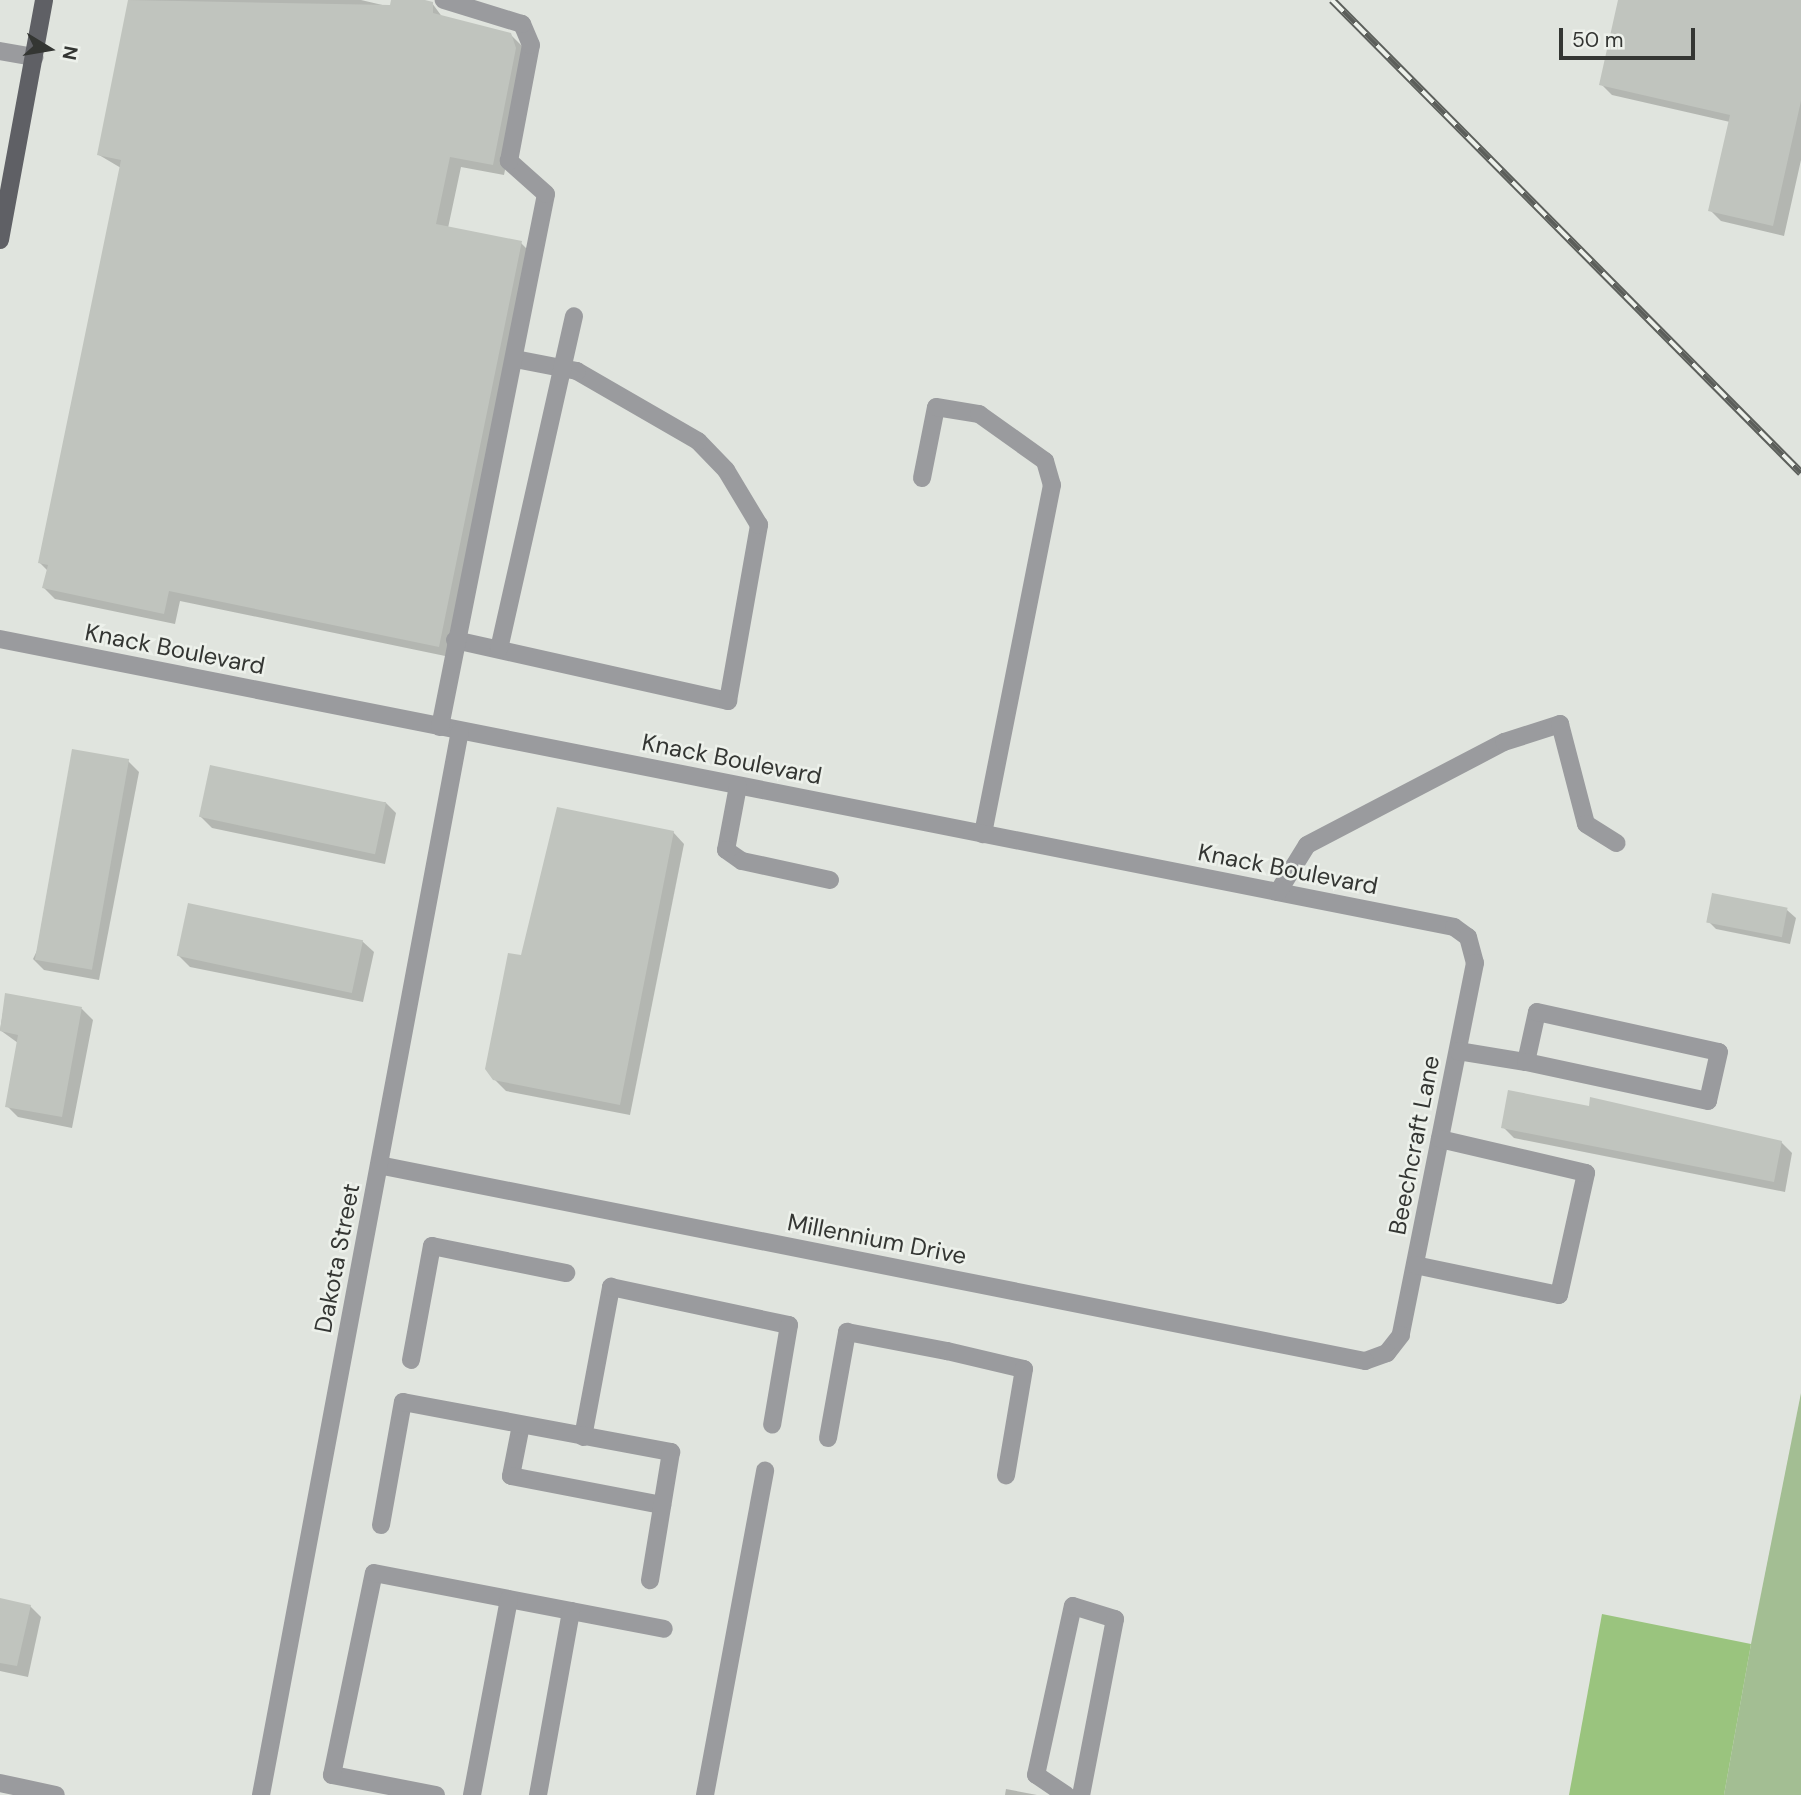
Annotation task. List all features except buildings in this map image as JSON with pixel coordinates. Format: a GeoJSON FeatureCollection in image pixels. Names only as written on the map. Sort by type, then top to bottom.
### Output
{"type":"FeatureCollection","features":[{"type":"Feature","properties":{"kind":"main road"},"geometry":{"type":"LineString","coordinates":[[0,240],[44,0]]}},
{"type":"Feature","properties":{"kind":"street"},"geometry":{"type":"LineString","coordinates":[[440,727],[455,640],[515,359],[546,194],[509,161],[531,45],[522,24],[444,0]]}},
{"type":"Feature","properties":{"kind":"street"},"geometry":{"type":"LineString","coordinates":[[0,51],[34,57]]}},
{"type":"Feature","properties":{"kind":"street"},"geometry":{"type":"LineString","coordinates":[[499,649],[574,316]]}},
{"type":"Feature","properties":{"kind":"street"},"geometry":{"type":"LineString","coordinates":[[455,640],[728,701],[760,525],[726,470],[698,441],[563,369],[515,359]]}},
{"type":"Feature","properties":{"kind":"street"},"geometry":{"type":"LineString","coordinates":[[922,478],[936,407],[979,414],[1045,461],[1052,485],[983,834]]}},
{"type":"Feature","properties":{"kind":"street","name":"Knack Boulevard"},"geometry":{"type":"LineString","coordinates":[[0,639],[1454,927]]}},
{"type":"Feature","properties":{"kind":"street"},"geometry":{"type":"LineString","coordinates":[[1278,892],[1307,845],[1504,742],[1560,724],[1586,824],[1616,843]]}},
{"type":"Feature","properties":{"kind":"street","name":"Dakota Street"},"geometry":{"type":"LineString","coordinates":[[261,1795],[460,731]]}},
{"type":"Feature","properties":{"kind":"street"},"geometry":{"type":"LineString","coordinates":[[738,786],[726,850],[742,861],[830,880]]}},
{"type":"Feature","properties":{"kind":"street","name":"Beechcraft Lane"},"geometry":{"type":"LineString","coordinates":[[1365,1362],[1387,1353],[1401,1335],[1475,963],[1468,937],[1454,927]]}},
{"type":"Feature","properties":{"kind":"street"},"geometry":{"type":"LineString","coordinates":[[1458,1051],[1526,1062],[1708,1101],[1719,1052],[1537,1013],[1526,1062]]}},
{"type":"Feature","properties":{"kind":"street"},"geometry":{"type":"LineString","coordinates":[[1415,1265],[1559,1295],[1586,1173],[1440,1139]]}},
{"type":"Feature","properties":{"kind":"street","name":"Millennium Drive"},"geometry":{"type":"LineString","coordinates":[[379,1165],[1365,1362]]}},
{"type":"Feature","properties":{"kind":"street"},"geometry":{"type":"LineString","coordinates":[[411,1360],[432,1246],[566,1273]]}},
{"type":"Feature","properties":{"kind":"street"},"geometry":{"type":"LineString","coordinates":[[583,1437],[611,1287],[789,1325],[772,1425]]}},
{"type":"Feature","properties":{"kind":"street"},"geometry":{"type":"LineString","coordinates":[[828,1438],[847,1332],[947,1352],[1024,1370],[1006,1475]]}},
{"type":"Feature","properties":{"kind":"street"},"geometry":{"type":"LineString","coordinates":[[381,1525],[402,1402],[671,1452],[650,1580]]}},
{"type":"Feature","properties":{"kind":"street"},"geometry":{"type":"LineString","coordinates":[[521,1425],[511,1476],[662,1505]]}},
{"type":"Feature","properties":{"kind":"street"},"geometry":{"type":"LineString","coordinates":[[705,1795],[765,1470]]}},
{"type":"Feature","properties":{"kind":"street"},"geometry":{"type":"LineString","coordinates":[[436,1795],[332,1775],[374,1573],[664,1629]]}},
{"type":"Feature","properties":{"kind":"street"},"geometry":{"type":"LineString","coordinates":[[472,1795],[509,1599]]}},
{"type":"Feature","properties":{"kind":"street"},"geometry":{"type":"LineString","coordinates":[[1066,1795],[1036,1775],[1073,1606],[1115,1619],[1081,1795]]}},
{"type":"Feature","properties":{"kind":"street"},"geometry":{"type":"LineString","coordinates":[[538,1795],[571,1611]]}},
{"type":"Feature","properties":{"kind":"street"},"geometry":{"type":"LineString","coordinates":[[0,1783],[56,1795]]}},
{"type":"Feature","properties":{"kind":"green space"},"geometry":{"type":"Polygon","coordinates":[[[1801,1393],[1801,1795],[1724,1795],[1751,1644],[1801,1393]]]}},
{"type":"Feature","properties":{"kind":"green space"},"geometry":{"type":"Polygon","coordinates":[[[1602,1614],[1751,1644],[1724,1795],[1569,1795],[1602,1614]]]}},
{"type":"Feature","properties":{"kind":"railway"},"geometry":{"type":"LineString","coordinates":[[1332,0],[1801,473]]}}]}
